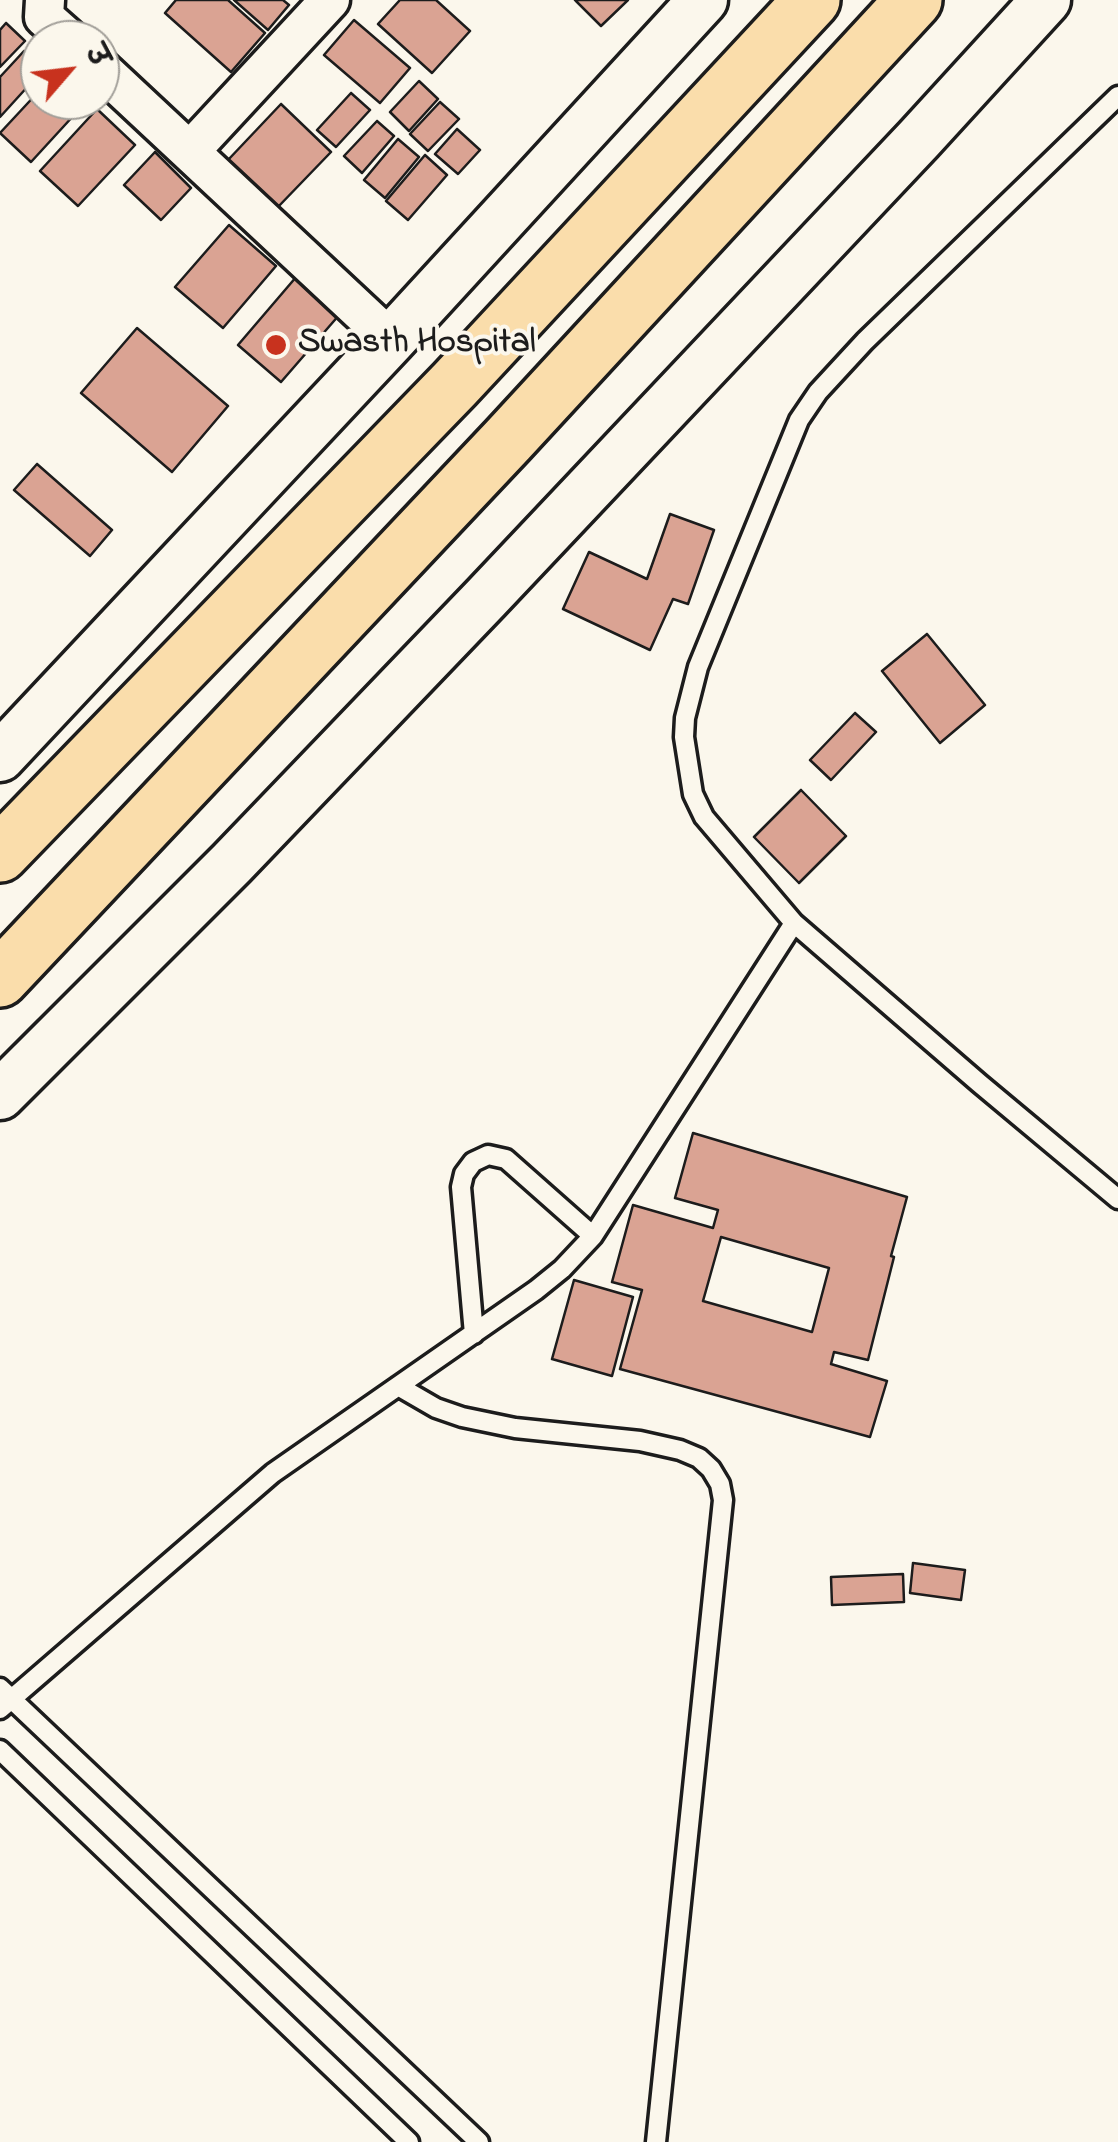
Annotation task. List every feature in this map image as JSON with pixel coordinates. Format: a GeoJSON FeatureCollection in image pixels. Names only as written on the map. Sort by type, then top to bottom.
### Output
{"type":"FeatureCollection","features":[{"type":"Feature","properties":{"kind":"main road"},"geometry":{"type":"LineString","coordinates":[[0,854],[455,384],[812,0]]}},
{"type":"Feature","properties":{"kind":"main road"},"geometry":{"type":"LineString","coordinates":[[0,980],[914,0]]}},
{"type":"Feature","properties":{"kind":"street"},"geometry":{"type":"LineString","coordinates":[[190,151],[330,0]]}},
{"type":"Feature","properties":{"kind":"street"},"geometry":{"type":"LineString","coordinates":[[0,758],[703,0]]}},
{"type":"Feature","properties":{"kind":"street"},"geometry":{"type":"LineString","coordinates":[[0,1094],[232,863],[472,612],[1046,0]]}},
{"type":"Feature","properties":{"kind":"street"},"geometry":{"type":"LineString","coordinates":[[120,86],[391,340]]}},
{"type":"Feature","properties":{"kind":"lane"},"geometry":{"type":"LineString","coordinates":[[1118,96],[893,313],[818,392],[799,420],[698,666],[684,737],[693,794],[704,817],[794,923],[1118,1199]]}},
{"type":"Feature","properties":{"kind":"lane"},"geometry":{"type":"LineString","coordinates":[[479,2142],[3,1699],[274,1472],[562,1270],[594,1236],[794,923]]}},
{"type":"Feature","properties":{"kind":"lane"},"geometry":{"type":"LineString","coordinates":[[474,1334],[461,1186],[473,1162],[488,1155],[506,1159],[594,1236]]}},
{"type":"Feature","properties":{"kind":"lane"},"geometry":{"type":"LineString","coordinates":[[398,1386],[436,1408],[462,1417],[680,1450],[699,1458],[720,1484],[723,1500],[656,2142]]}},
{"type":"Feature","properties":{"kind":"lane"},"geometry":{"type":"LineString","coordinates":[[0,1750],[409,2142]]}},
{"type":"Feature","properties":{"kind":"building"},"geometry":{"type":"Polygon","coordinates":[[[176,0],[228,0],[265,33],[231,72],[165,13],[176,0]]]}},
{"type":"Feature","properties":{"kind":"building"},"geometry":{"type":"Polygon","coordinates":[[[234,0],[283,0],[289,5],[268,30],[234,0]]]}},
{"type":"Feature","properties":{"kind":"building"},"geometry":{"type":"Polygon","coordinates":[[[400,0],[436,0],[470,31],[432,73],[378,24],[400,0]]]}},
{"type":"Feature","properties":{"kind":"building"},"geometry":{"type":"Polygon","coordinates":[[[575,0],[628,0],[601,26],[575,0]]]}},
{"type":"Feature","properties":{"kind":"building"},"geometry":{"type":"Polygon","coordinates":[[[354,20],[410,68],[380,103],[324,55],[354,20]]]}},
{"type":"Feature","properties":{"kind":"building"},"geometry":{"type":"Polygon","coordinates":[[[6,23],[20,36],[20,46],[0,67],[0,30],[6,23]]]}},
{"type":"Feature","properties":{"kind":"building"},"geometry":{"type":"Polygon","coordinates":[[[20,55],[20,95],[0,117],[0,77],[20,55]]]}},
{"type":"Feature","properties":{"kind":"building"},"geometry":{"type":"Polygon","coordinates":[[[419,81],[438,99],[409,131],[390,112],[419,81]]]}},
{"type":"Feature","properties":{"kind":"building"},"geometry":{"type":"Polygon","coordinates":[[[351,93],[370,110],[336,147],[317,130],[351,93]]]}},
{"type":"Feature","properties":{"kind":"building"},"geometry":{"type":"Polygon","coordinates":[[[440,102],[459,119],[428,151],[410,134],[440,102]]]}},
{"type":"Feature","properties":{"kind":"building"},"geometry":{"type":"Polygon","coordinates":[[[281,104],[331,152],[277,208],[228,160],[281,104]]]}},
{"type":"Feature","properties":{"kind":"building"},"geometry":{"type":"Polygon","coordinates":[[[20,112],[20,120],[70,120],[31,162],[0,133],[20,112]]]}},
{"type":"Feature","properties":{"kind":"building"},"geometry":{"type":"Polygon","coordinates":[[[87,120],[109,120],[135,145],[78,206],[40,171],[87,120]]]}},
{"type":"Feature","properties":{"kind":"building"},"geometry":{"type":"Polygon","coordinates":[[[377,121],[394,136],[362,173],[344,156],[377,121]]]}},
{"type":"Feature","properties":{"kind":"building"},"geometry":{"type":"Polygon","coordinates":[[[457,129],[480,150],[458,174],[435,154],[457,129]]]}},
{"type":"Feature","properties":{"kind":"building"},"geometry":{"type":"Polygon","coordinates":[[[398,139],[419,157],[385,198],[364,180],[398,139]]]}},
{"type":"Feature","properties":{"kind":"building"},"geometry":{"type":"Polygon","coordinates":[[[155,152],[191,188],[161,220],[124,185],[155,152]]]}},
{"type":"Feature","properties":{"kind":"building"},"geometry":{"type":"Polygon","coordinates":[[[425,155],[447,175],[408,220],[386,201],[425,155]]]}},
{"type":"Feature","properties":{"kind":"building"},"geometry":{"type":"Polygon","coordinates":[[[229,225],[276,266],[223,328],[175,287],[229,225]]]}},
{"type":"Feature","properties":{"kind":"building"},"geometry":{"type":"Polygon","coordinates":[[[297,276],[340,314],[281,382],[238,345],[297,276]]]}},
{"type":"Feature","properties":{"kind":"building"},"geometry":{"type":"Polygon","coordinates":[[[137,328],[228,406],[172,472],[81,393],[137,328]]]}},
{"type":"Feature","properties":{"kind":"building"},"geometry":{"type":"Polygon","coordinates":[[[37,464],[112,530],[90,556],[14,490],[37,464]]]}},
{"type":"Feature","properties":{"kind":"building"},"geometry":{"type":"Polygon","coordinates":[[[670,514],[714,530],[688,604],[673,599],[650,650],[563,609],[589,552],[647,579],[670,514]]]}},
{"type":"Feature","properties":{"kind":"building"},"geometry":{"type":"Polygon","coordinates":[[[927,634],[985,705],[940,743],[882,671],[927,634]]]}},
{"type":"Feature","properties":{"kind":"building"},"geometry":{"type":"Polygon","coordinates":[[[855,713],[876,732],[831,780],[810,760],[855,713]]]}},
{"type":"Feature","properties":{"kind":"building"},"geometry":{"type":"Polygon","coordinates":[[[801,790],[846,836],[799,883],[754,837],[801,790]]]}},
{"type":"Feature","properties":{"kind":"building"},"geometry":{"type":"Polygon","coordinates":[[[693,1133],[907,1197],[868,1360],[834,1352],[831,1364],[887,1381],[870,1437],[620,1369],[642,1290],[612,1282],[633,1205],[713,1228],[718,1210],[675,1198],[693,1133]],[[721,1237],[703,1301],[812,1332],[829,1268],[721,1237]]]}},
{"type":"Feature","properties":{"kind":"building"},"geometry":{"type":"Polygon","coordinates":[[[574,1280],[633,1297],[612,1376],[552,1359],[574,1280]]]}},
{"type":"Feature","properties":{"kind":"building"},"geometry":{"type":"Polygon","coordinates":[[[913,1563],[965,1570],[961,1600],[910,1593],[913,1563]]]}},
{"type":"Feature","properties":{"kind":"building"},"geometry":{"type":"Polygon","coordinates":[[[903,1574],[904,1602],[832,1605],[831,1577],[903,1574]]]}},
{"type":"Feature","properties":{"kind":"place","name":"Swasth Hospital"},"geometry":{"type":"Point","coordinates":[276,345]}}]}
